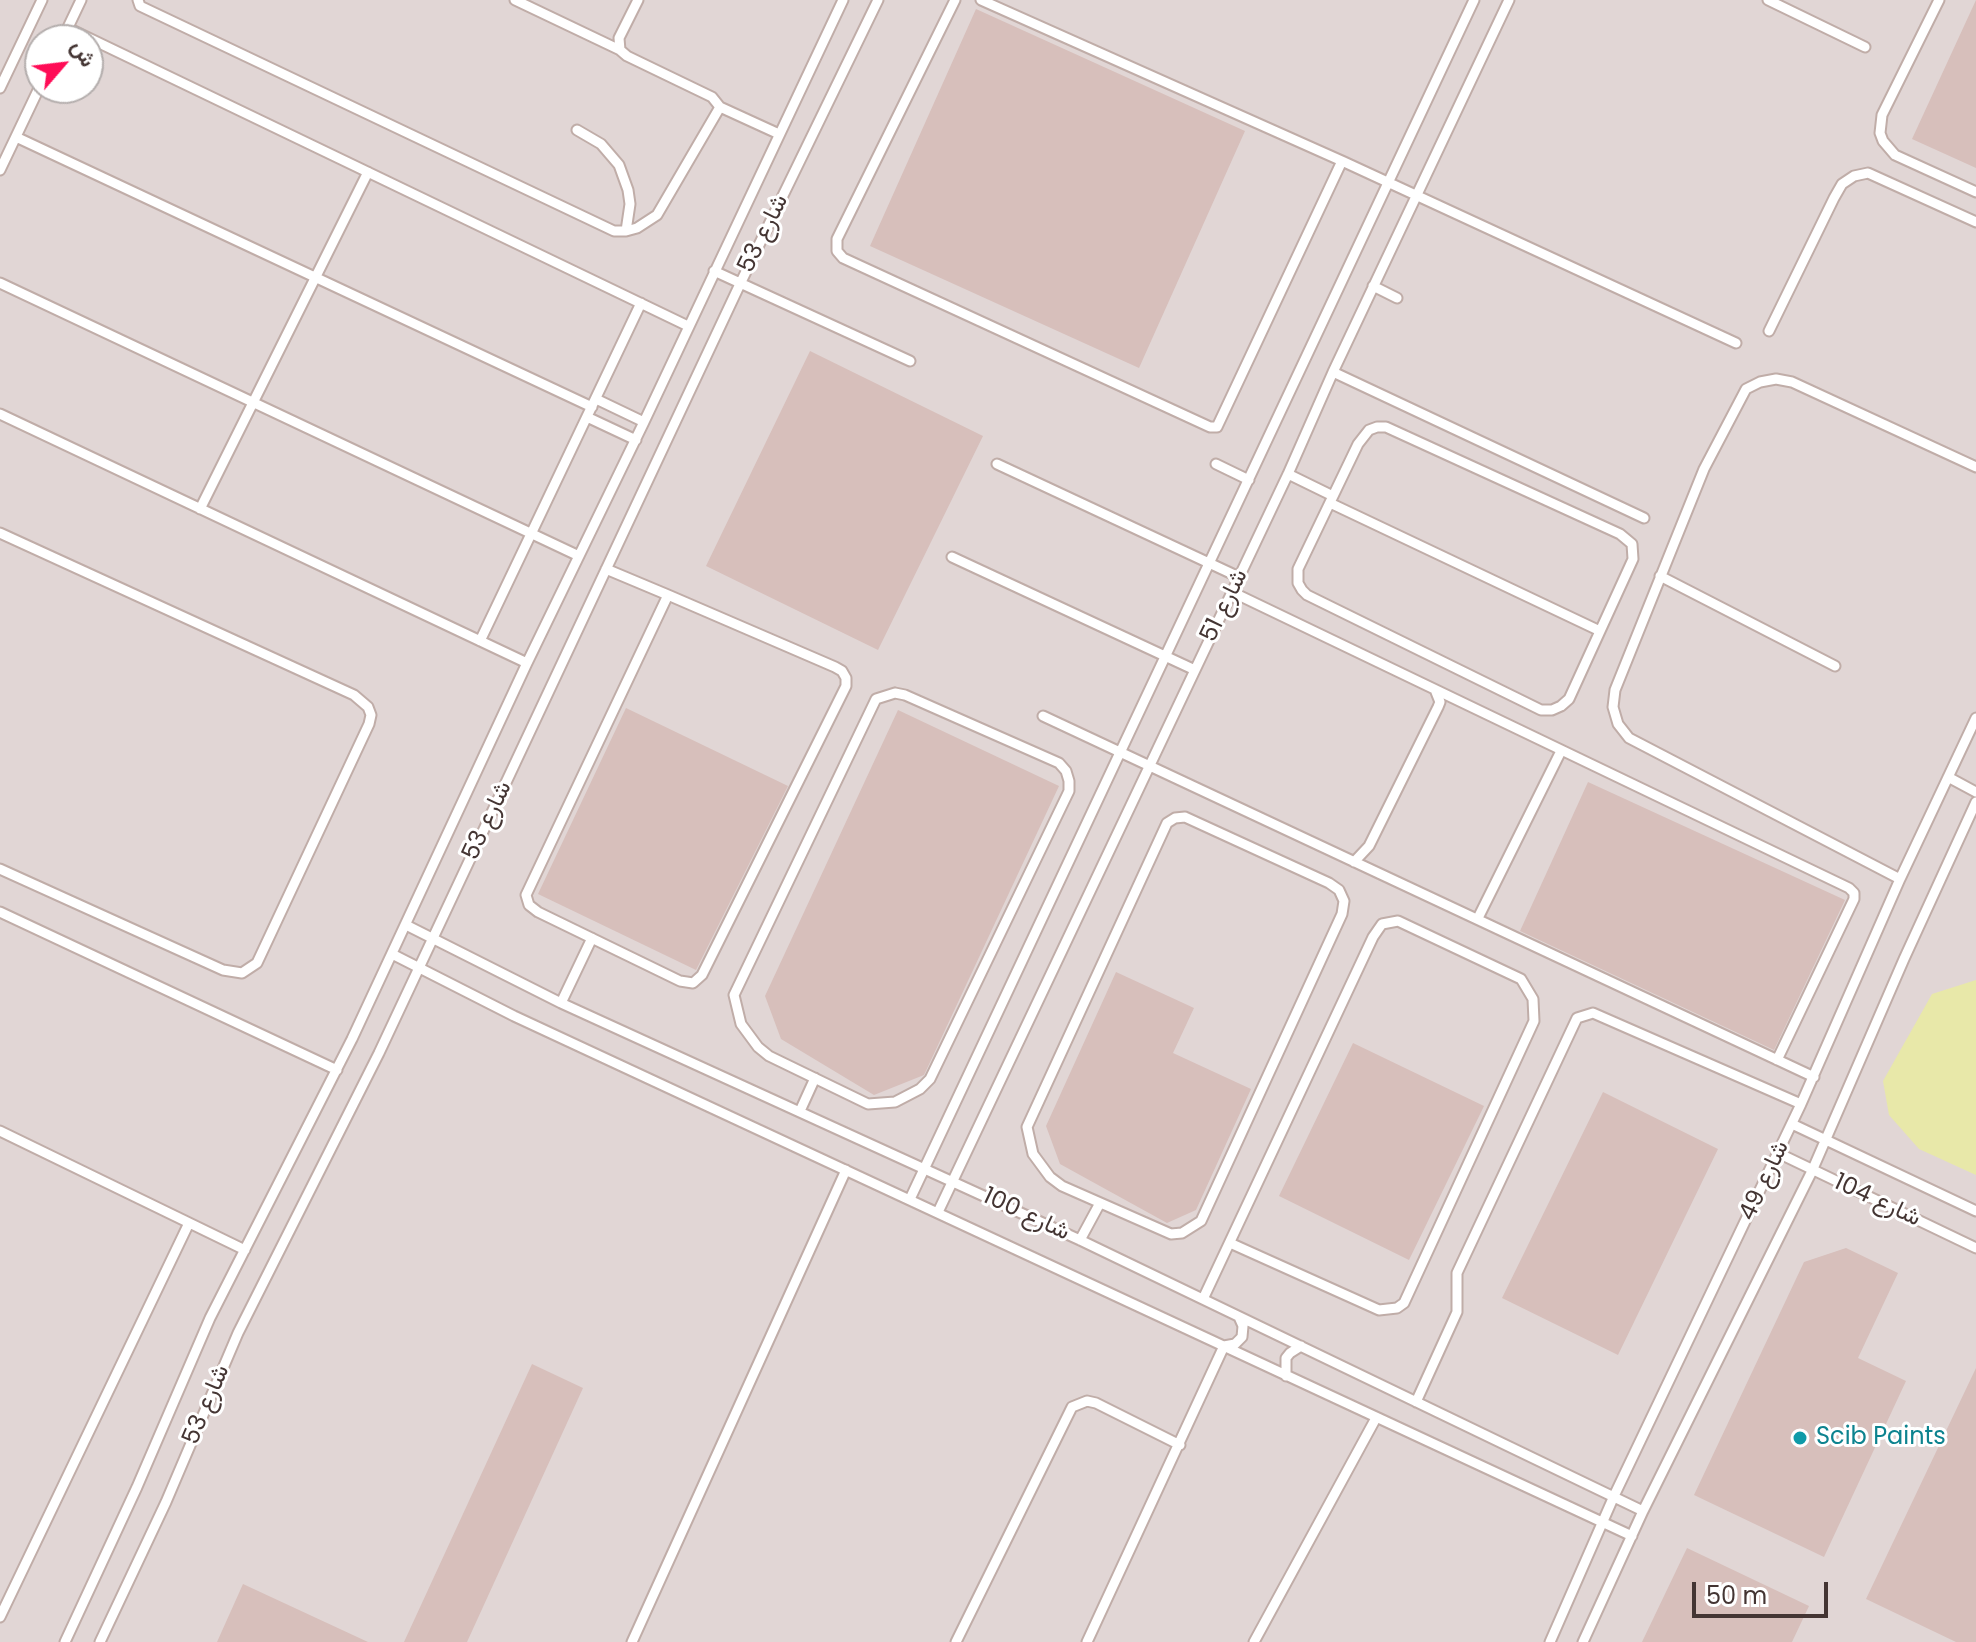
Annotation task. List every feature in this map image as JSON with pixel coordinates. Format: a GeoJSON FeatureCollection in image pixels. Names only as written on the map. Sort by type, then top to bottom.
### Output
{"type":"FeatureCollection","features":[{"type":"Feature","properties":{"kind":"lane"},"geometry":{"type":"LineString","coordinates":[[0,88],[42,0]]}},
{"type":"Feature","properties":{"kind":"lane"},"geometry":{"type":"LineString","coordinates":[[70,24],[81,0]]}},
{"type":"Feature","properties":{"kind":"lane"},"geometry":{"type":"LineString","coordinates":[[127,0],[139,3],[614,231],[626,231],[648,223],[664,206],[720,107]]}},
{"type":"Feature","properties":{"kind":"lane"},"geometry":{"type":"LineString","coordinates":[[515,0],[620,50],[712,97],[720,107],[779,134]]}},
{"type":"Feature","properties":{"kind":"lane"},"geometry":{"type":"LineString","coordinates":[[620,50],[619,38],[638,0]]}},
{"type":"Feature","properties":{"kind":"lane","name":"شارع 53"},"geometry":{"type":"LineString","coordinates":[[65,1642],[137,1487],[210,1318],[337,1070],[843,0]]}},
{"type":"Feature","properties":{"kind":"lane","name":"شارع 53"},"geometry":{"type":"LineString","coordinates":[[100,1642],[166,1502],[238,1333],[379,1053],[740,284],[878,0]]}},
{"type":"Feature","properties":{"kind":"lane"},"geometry":{"type":"LineString","coordinates":[[955,0],[837,239],[837,251],[843,258],[1210,427],[1220,424],[1342,161]]}},
{"type":"Feature","properties":{"kind":"lane"},"geometry":{"type":"LineString","coordinates":[[981,0],[1417,194],[1736,343]]}},
{"type":"Feature","properties":{"kind":"lane","name":"شارع 51"},"geometry":{"type":"LineString","coordinates":[[910,1199],[1474,0]]}},
{"type":"Feature","properties":{"kind":"lane","name":"شارع 51"},"geometry":{"type":"LineString","coordinates":[[938,1212],[1509,0]]}},
{"type":"Feature","properties":{"kind":"lane"},"geometry":{"type":"LineString","coordinates":[[1768,0],[1865,47]]}},
{"type":"Feature","properties":{"kind":"lane"},"geometry":{"type":"LineString","coordinates":[[1939,0],[1882,115],[1880,133],[1888,149],[1895,155],[1976,192]]}},
{"type":"Feature","properties":{"kind":"lane"},"geometry":{"type":"LineString","coordinates":[[104,45],[688,326]]}},
{"type":"Feature","properties":{"kind":"lane"},"geometry":{"type":"LineString","coordinates":[[0,170],[32,104]]}},
{"type":"Feature","properties":{"kind":"lane"},"geometry":{"type":"LineString","coordinates":[[577,130],[601,144],[619,165],[628,190],[626,231]]}},
{"type":"Feature","properties":{"kind":"lane"},"geometry":{"type":"LineString","coordinates":[[16,137],[316,277],[594,403],[644,422]]}},
{"type":"Feature","properties":{"kind":"lane"},"geometry":{"type":"LineString","coordinates":[[200,509],[368,172]]}},
{"type":"Feature","properties":{"kind":"lane"},"geometry":{"type":"LineString","coordinates":[[1769,331],[1834,198],[1842,184],[1854,176],[1868,173],[1976,222]]}},
{"type":"Feature","properties":{"kind":"lane"},"geometry":{"type":"LineString","coordinates":[[714,271],[910,361]]}},
{"type":"Feature","properties":{"kind":"lane"},"geometry":{"type":"LineString","coordinates":[[0,283],[579,556]]}},
{"type":"Feature","properties":{"kind":"lane"},"geometry":{"type":"LineString","coordinates":[[1373,286],[1397,298]]}},
{"type":"Feature","properties":{"kind":"lane"},"geometry":{"type":"LineString","coordinates":[[480,641],[641,303]]}},
{"type":"Feature","properties":{"kind":"lane"},"geometry":{"type":"LineString","coordinates":[[1333,372],[1644,518]]}},
{"type":"Feature","properties":{"kind":"lane"},"geometry":{"type":"LineString","coordinates":[[1900,879],[1629,738],[1618,724],[1613,707],[1615,690],[1704,469],[1746,389],[1776,379],[1792,382],[1976,467]]}},
{"type":"Feature","properties":{"kind":"lane"},"geometry":{"type":"LineString","coordinates":[[0,414],[527,663]]}},
{"type":"Feature","properties":{"kind":"lane"},"geometry":{"type":"LineString","coordinates":[[587,417],[636,440]]}},
{"type":"Feature","properties":{"kind":"lane"},"geometry":{"type":"LineString","coordinates":[[1386,427],[1620,534],[1632,544],[1633,559],[1569,699],[1552,710],[1541,710],[1307,595],[1298,583],[1298,569],[1332,499],[1363,436],[1369,430],[1386,427]]}},
{"type":"Feature","properties":{"kind":"lane"},"geometry":{"type":"LineString","coordinates":[[997,464],[1239,577]]}},
{"type":"Feature","properties":{"kind":"lane"},"geometry":{"type":"LineString","coordinates":[[1216,464],[1249,480]]}},
{"type":"Feature","properties":{"kind":"lane"},"geometry":{"type":"LineString","coordinates":[[1288,474],[1332,499],[1600,631]]}},
{"type":"Feature","properties":{"kind":"lane"},"geometry":{"type":"LineString","coordinates":[[0,533],[354,695],[368,707],[371,715],[257,963],[242,973],[223,970],[0,869]]}},
{"type":"Feature","properties":{"kind":"lane"},"geometry":{"type":"LineString","coordinates":[[952,557],[1195,670]]}},
{"type":"Feature","properties":{"kind":"lane"},"geometry":{"type":"LineString","coordinates":[[606,569],[668,595],[835,667],[845,674],[846,686],[700,979],[693,983],[680,981],[533,910],[526,895],[668,595]]}},
{"type":"Feature","properties":{"kind":"lane"},"geometry":{"type":"LineString","coordinates":[[1660,576],[1835,666]]}},
{"type":"Feature","properties":{"kind":"lane"},"geometry":{"type":"LineString","coordinates":[[1232,592],[1854,893],[1777,1060]]}},
{"type":"Feature","properties":{"kind":"lane"},"geometry":{"type":"LineString","coordinates":[[1354,862],[1369,846],[1438,707],[1439,696],[1435,691]]}},
{"type":"Feature","properties":{"kind":"lane"},"geometry":{"type":"LineString","coordinates":[[885,694],[905,695],[1059,763],[1066,771],[1069,791],[930,1079],[908,1097],[882,1104],[868,1104],[815,1078],[758,1047],[741,1024],[734,995],[876,699],[885,694]]}},
{"type":"Feature","properties":{"kind":"lane"},"geometry":{"type":"LineString","coordinates":[[1043,716],[1814,1077]]}},
{"type":"Feature","properties":{"kind":"lane","name":"شارع 49"},"geometry":{"type":"LineString","coordinates":[[1550,1642],[1614,1496],[1814,1077],[1900,879],[1976,718]]}},
{"type":"Feature","properties":{"kind":"lane"},"geometry":{"type":"LineString","coordinates":[[1478,918],[1561,751]]}},
{"type":"Feature","properties":{"kind":"lane"},"geometry":{"type":"LineString","coordinates":[[1948,777],[1976,792]]}},
{"type":"Feature","properties":{"kind":"lane","name":"شارع 49"},"geometry":{"type":"LineString","coordinates":[[1583,1642],[1643,1511],[1812,1171],[1976,802]]}},
{"type":"Feature","properties":{"kind":"lane"},"geometry":{"type":"LineString","coordinates":[[1185,817],[1329,883],[1339,890],[1344,901],[1342,914],[1201,1221],[1193,1229],[1171,1234],[1100,1203],[1062,1186],[1050,1177],[1033,1154],[1027,1127],[1167,823],[1185,817]]}},
{"type":"Feature","properties":{"kind":"lane"},"geometry":{"type":"LineString","coordinates":[[0,912],[337,1070]]}},
{"type":"Feature","properties":{"kind":"lane"},"geometry":{"type":"LineString","coordinates":[[1203,1299],[1373,937],[1382,924],[1398,921],[1521,979],[1533,999],[1534,1021],[1404,1303],[1397,1308],[1379,1310],[1230,1243]]}},
{"type":"Feature","properties":{"kind":"lane","name":"شارع 100"},"geometry":{"type":"LineString","coordinates":[[406,925],[561,1003],[1080,1240],[1643,1511]]}},
{"type":"Feature","properties":{"kind":"lane"},"geometry":{"type":"LineString","coordinates":[[561,1003],[592,938]]}},
{"type":"Feature","properties":{"kind":"lane","name":"شارع 100"},"geometry":{"type":"LineString","coordinates":[[392,954],[514,1016],[1632,1536]]}},
{"type":"Feature","properties":{"kind":"lane"},"geometry":{"type":"LineString","coordinates":[[1416,1402],[1457,1312],[1457,1273],[1577,1018],[1593,1013],[1801,1104]]}},
{"type":"Feature","properties":{"kind":"lane"},"geometry":{"type":"LineString","coordinates":[[800,1111],[815,1078]]}},
{"type":"Feature","properties":{"kind":"lane","name":"شارع 104"},"geometry":{"type":"LineString","coordinates":[[1792,1124],[1976,1211]]}},
{"type":"Feature","properties":{"kind":"lane"},"geometry":{"type":"LineString","coordinates":[[0,1131],[245,1250]]}},
{"type":"Feature","properties":{"kind":"lane","name":"شارع 104"},"geometry":{"type":"LineString","coordinates":[[1778,1153],[1976,1248]]}},
{"type":"Feature","properties":{"kind":"lane"},"geometry":{"type":"LineString","coordinates":[[632,1642],[846,1170]]}},
{"type":"Feature","properties":{"kind":"lane"},"geometry":{"type":"LineString","coordinates":[[1080,1240],[1100,1203]]}},
{"type":"Feature","properties":{"kind":"lane"},"geometry":{"type":"LineString","coordinates":[[0,1617],[189,1223]]}},
{"type":"Feature","properties":{"kind":"lane"},"geometry":{"type":"LineString","coordinates":[[1087,1642],[1224,1346],[1235,1344],[1242,1337],[1243,1326],[1238,1316]]}},
{"type":"Feature","properties":{"kind":"lane"},"geometry":{"type":"LineString","coordinates":[[1286,1376],[1286,1358],[1301,1346]]}},
{"type":"Feature","properties":{"kind":"lane"},"geometry":{"type":"LineString","coordinates":[[956,1642],[1072,1407],[1087,1401],[1096,1403],[1180,1445]]}},
{"type":"Feature","properties":{"kind":"lane"},"geometry":{"type":"LineString","coordinates":[[1254,1642],[1376,1418]]}},
{"type":"Feature","properties":{"kind":"shaded area"},"geometry":{"type":"Polygon","coordinates":[[[0,0],[1976,0],[1976,1642],[0,1642],[0,0]]]}},
{"type":"Feature","properties":{"kind":"green space"},"geometry":{"type":"Polygon","coordinates":[[[1976,980],[1976,1175],[1919,1149],[1889,1115],[1883,1081],[1932,994],[1976,980]]]}},
{"type":"Feature","properties":{"kind":"building"},"geometry":{"type":"Polygon","coordinates":[[[1976,0],[1976,168],[1912,139],[1976,0]]]}},
{"type":"Feature","properties":{"kind":"building"},"geometry":{"type":"Polygon","coordinates":[[[976,9],[1245,131],[1139,368],[870,246],[976,9]]]}},
{"type":"Feature","properties":{"kind":"building"},"geometry":{"type":"Polygon","coordinates":[[[810,351],[983,436],[878,650],[706,566],[810,351]]]}},
{"type":"Feature","properties":{"kind":"building"},"geometry":{"type":"Polygon","coordinates":[[[626,708],[788,786],[696,970],[538,894],[626,708]]]}},
{"type":"Feature","properties":{"kind":"building"},"geometry":{"type":"Polygon","coordinates":[[[898,710],[1059,786],[924,1075],[874,1095],[781,1039],[765,996],[898,710]]]}},
{"type":"Feature","properties":{"kind":"building"},"geometry":{"type":"Polygon","coordinates":[[[1588,782],[1845,900],[1774,1050],[1520,931],[1588,782]]]}},
{"type":"Feature","properties":{"kind":"building"},"geometry":{"type":"Polygon","coordinates":[[[1116,972],[1194,1008],[1173,1053],[1251,1089],[1196,1210],[1167,1223],[1060,1164],[1046,1126],[1116,972]]]}},
{"type":"Feature","properties":{"kind":"building"},"geometry":{"type":"Polygon","coordinates":[[[1353,1043],[1484,1106],[1409,1260],[1279,1196],[1353,1043]]]}},
{"type":"Feature","properties":{"kind":"building"},"geometry":{"type":"Polygon","coordinates":[[[1603,1092],[1718,1149],[1618,1355],[1502,1298],[1603,1092]]]}},
{"type":"Feature","properties":{"kind":"building","name":"Scib Paints"},"geometry":{"type":"Polygon","coordinates":[[[1846,1248],[1898,1273],[1858,1358],[1906,1381],[1824,1557],[1694,1495],[1804,1262],[1846,1248]]]}},
{"type":"Feature","properties":{"kind":"building"},"geometry":{"type":"Polygon","coordinates":[[[532,1364],[583,1388],[467,1642],[404,1642],[532,1364]]]}},
{"type":"Feature","properties":{"kind":"building"},"geometry":{"type":"Polygon","coordinates":[[[1976,1368],[1976,1642],[1956,1642],[1866,1599],[1976,1368]]]}},
{"type":"Feature","properties":{"kind":"building"},"geometry":{"type":"Polygon","coordinates":[[[1687,1548],[1809,1606],[1792,1642],[1642,1642],[1687,1548]]]}},
{"type":"Feature","properties":{"kind":"building"},"geometry":{"type":"Polygon","coordinates":[[[243,1584],[368,1642],[217,1642],[243,1584]]]}},
{"type":"Feature","properties":{"kind":"place","name":"Scib Paints"},"geometry":{"type":"Point","coordinates":[1800,1438]}}]}
